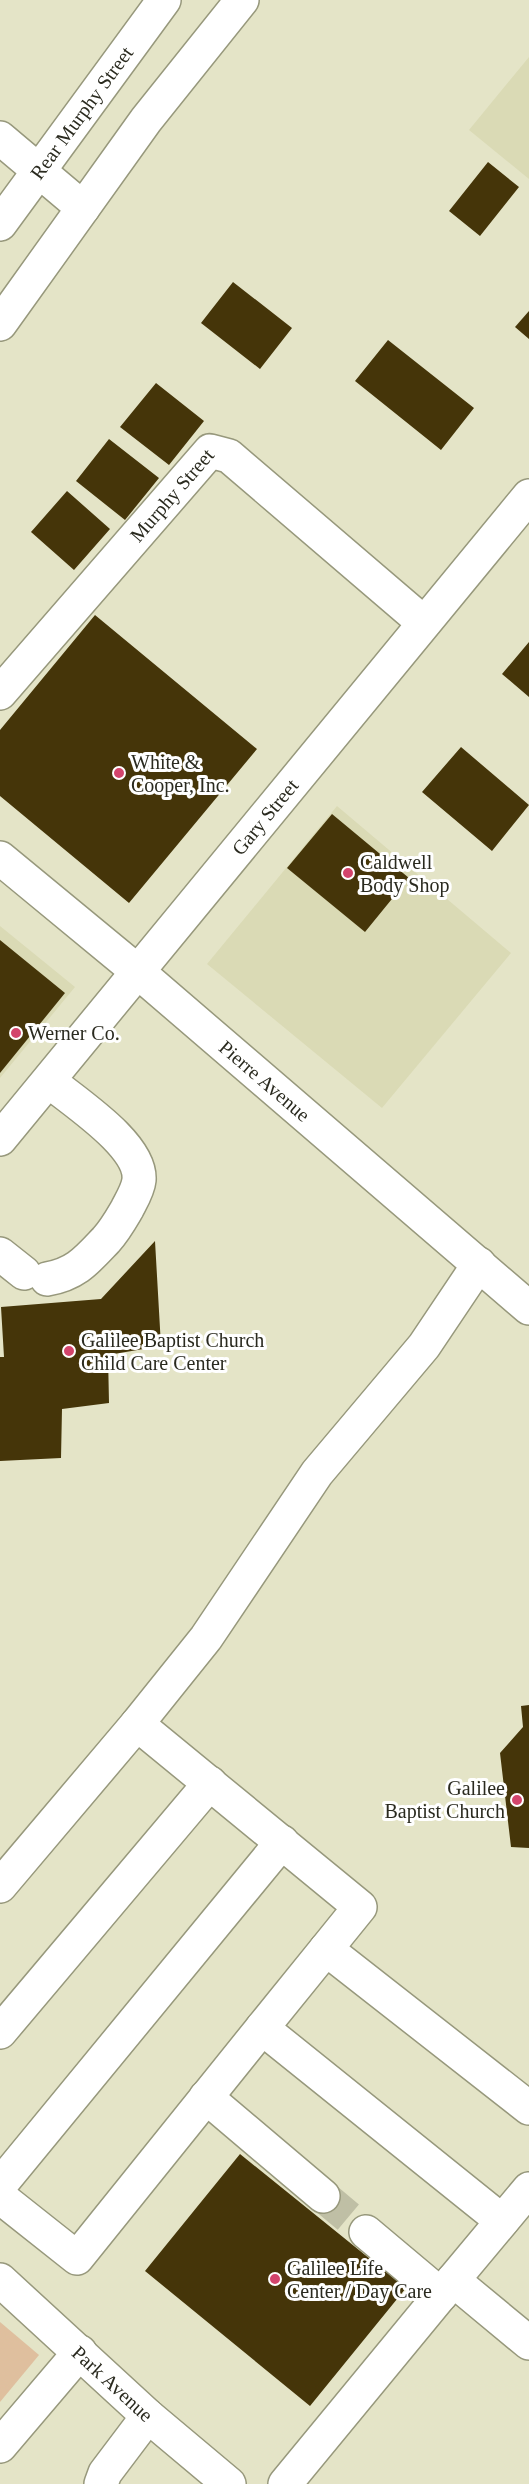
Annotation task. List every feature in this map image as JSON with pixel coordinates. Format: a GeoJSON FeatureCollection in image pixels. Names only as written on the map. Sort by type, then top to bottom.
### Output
{"type":"FeatureCollection","features":[{"type":"Feature","properties":{"kind":"street","name":"Rear Murphy Street"},"geometry":{"type":"LineString","coordinates":[[0,224],[164,0]]}},
{"type":"Feature","properties":{"kind":"street"},"geometry":{"type":"LineString","coordinates":[[0,324],[146,120],[242,0]]}},
{"type":"Feature","properties":{"kind":"street"},"geometry":{"type":"LineString","coordinates":[[0,138],[83,208]]}},
{"type":"Feature","properties":{"kind":"street","name":"Murphy Street"},"geometry":{"type":"LineString","coordinates":[[0,693],[210,451],[228,456],[424,623]]}},
{"type":"Feature","properties":{"kind":"street","name":"Gary Street"},"geometry":{"type":"LineString","coordinates":[[0,1139],[529,496]]}},
{"type":"Feature","properties":{"kind":"street","name":"Pierre Avenue"},"geometry":{"type":"LineString","coordinates":[[0,858],[137,971],[529,1308]]}},
{"type":"Feature","properties":{"kind":"street"},"geometry":{"type":"LineString","coordinates":[[24,1269],[66,1276],[82,1265],[115,1231],[134,1197],[139,1179],[135,1160],[120,1139],[49,1081]]}},
{"type":"Feature","properties":{"kind":"street"},"geometry":{"type":"LineString","coordinates":[[0,1886],[137,1724],[206,1638],[317,1473],[424,1346],[479,1264]]}},
{"type":"Feature","properties":{"kind":"street"},"geometry":{"type":"LineString","coordinates":[[0,2197],[77,2258],[360,1907],[137,1724]]}},
{"type":"Feature","properties":{"kind":"street"},"geometry":{"type":"LineString","coordinates":[[0,2032],[210,1783]]}},
{"type":"Feature","properties":{"kind":"street"},"geometry":{"type":"LineString","coordinates":[[0,2185],[282,1842]]}},
{"type":"Feature","properties":{"kind":"street"},"geometry":{"type":"LineString","coordinates":[[326,1949],[529,2108]]}},
{"type":"Feature","properties":{"kind":"street"},"geometry":{"type":"LineString","coordinates":[[262,2028],[519,2206],[447,2288],[285,2484]]}},
{"type":"Feature","properties":{"kind":"street"},"geometry":{"type":"LineString","coordinates":[[206,2097],[323,2196]]}},
{"type":"Feature","properties":{"kind":"street"},"geometry":{"type":"LineString","coordinates":[[366,2232],[529,2343]]}},
{"type":"Feature","properties":{"kind":"street","name":"Park Avenue"},"geometry":{"type":"LineString","coordinates":[[0,2280],[148,2416],[229,2484]]}},
{"type":"Feature","properties":{"kind":"street"},"geometry":{"type":"LineString","coordinates":[[0,2446],[80,2352]]}},
{"type":"Feature","properties":{"kind":"street"},"geometry":{"type":"LineString","coordinates":[[101,2484],[105,2473],[148,2416]]}},
{"type":"Feature","properties":{"kind":"shaded area"},"geometry":{"type":"Polygon","coordinates":[[[529,57],[529,179],[469,130],[529,57]]]}},
{"type":"Feature","properties":{"kind":"shaded area","name":"Caldwell Body Shop"},"geometry":{"type":"Polygon","coordinates":[[[337,806],[511,953],[382,1108],[207,964],[337,806]]]}},
{"type":"Feature","properties":{"kind":"shaded area","name":"Werner Co."},"geometry":{"type":"Polygon","coordinates":[[[0,926],[75,987],[0,1078],[0,926]]]}},
{"type":"Feature","properties":{"kind":"shaded area"},"geometry":{"type":"Polygon","coordinates":[[[0,2322],[39,2355],[0,2402],[0,2322]]]}},
{"type":"Feature","properties":{"kind":"building"},"geometry":{"type":"Polygon","coordinates":[[[488,162],[519,187],[480,236],[449,211],[488,162]]]}},
{"type":"Feature","properties":{"kind":"building"},"geometry":{"type":"Polygon","coordinates":[[[233,282],[292,328],[260,369],[201,323],[233,282]]]}},
{"type":"Feature","properties":{"kind":"building"},"geometry":{"type":"Polygon","coordinates":[[[529,311],[529,339],[515,327],[529,311]]]}},
{"type":"Feature","properties":{"kind":"building"},"geometry":{"type":"Polygon","coordinates":[[[388,340],[474,408],[441,450],[355,381],[388,340]]]}},
{"type":"Feature","properties":{"kind":"building"},"geometry":{"type":"Polygon","coordinates":[[[156,383],[204,421],[169,465],[120,427],[156,383]]]}},
{"type":"Feature","properties":{"kind":"building"},"geometry":{"type":"Polygon","coordinates":[[[109,439],[159,478],[125,520],[76,481],[109,439]]]}},
{"type":"Feature","properties":{"kind":"building"},"geometry":{"type":"Polygon","coordinates":[[[67,491],[110,529],[74,570],[31,532],[67,491]]]}},
{"type":"Feature","properties":{"kind":"building","name":"White & Cooper, Inc."},"geometry":{"type":"Polygon","coordinates":[[[95,615],[257,749],[129,903],[0,796],[0,730],[95,615]]]}},
{"type":"Feature","properties":{"kind":"building"},"geometry":{"type":"Polygon","coordinates":[[[529,642],[529,697],[502,674],[529,642]]]}},
{"type":"Feature","properties":{"kind":"building"},"geometry":{"type":"Polygon","coordinates":[[[461,747],[529,805],[492,851],[422,792],[461,747]]]}},
{"type":"Feature","properties":{"kind":"building","name":"Caldwell Body Shop"},"geometry":{"type":"Polygon","coordinates":[[[332,814],[409,878],[365,932],[287,868],[332,814]]]}},
{"type":"Feature","properties":{"kind":"building","name":"Werner Co."},"geometry":{"type":"Polygon","coordinates":[[[0,940],[65,993],[0,1073],[0,940]]]}},
{"type":"Feature","properties":{"kind":"building","name":"Galilee Baptist Church Child Care Center"},"geometry":{"type":"Polygon","coordinates":[[[155,1241],[161,1346],[108,1355],[109,1403],[62,1409],[61,1458],[0,1461],[0,1357],[4,1357],[1,1307],[101,1299],[155,1241]]]}},
{"type":"Feature","properties":{"kind":"building","name":"Galilee Baptist Church"},"geometry":{"type":"Polygon","coordinates":[[[529,1705],[529,1848],[511,1847],[500,1753],[523,1727],[521,1706],[529,1705]]]}},
{"type":"Feature","properties":{"kind":"building","name":"Galilee Life Center / Day Care"},"geometry":{"type":"Polygon","coordinates":[[[240,2154],[406,2288],[310,2406],[145,2271],[240,2154]]]}},
{"type":"Feature","properties":{"kind":"tunnel"},"geometry":{"type":"LineString","coordinates":[[323,2196],[366,2232]]}},
{"type":"Feature","properties":{"kind":"place","name":"White & Cooper, Inc."},"geometry":{"type":"Point","coordinates":[119,773]}},
{"type":"Feature","properties":{"kind":"place","name":"Caldwell Body Shop"},"geometry":{"type":"Point","coordinates":[348,873]}},
{"type":"Feature","properties":{"kind":"place","name":"Werner Co."},"geometry":{"type":"Point","coordinates":[16,1033]}},
{"type":"Feature","properties":{"kind":"place","name":"Galilee Baptist Church Child Care Center"},"geometry":{"type":"Point","coordinates":[69,1351]}},
{"type":"Feature","properties":{"kind":"place","name":"Galilee Baptist Church"},"geometry":{"type":"Point","coordinates":[517,1800]}},
{"type":"Feature","properties":{"kind":"place","name":"Galilee Life Center / Day Care"},"geometry":{"type":"Point","coordinates":[275,2279]}}]}
